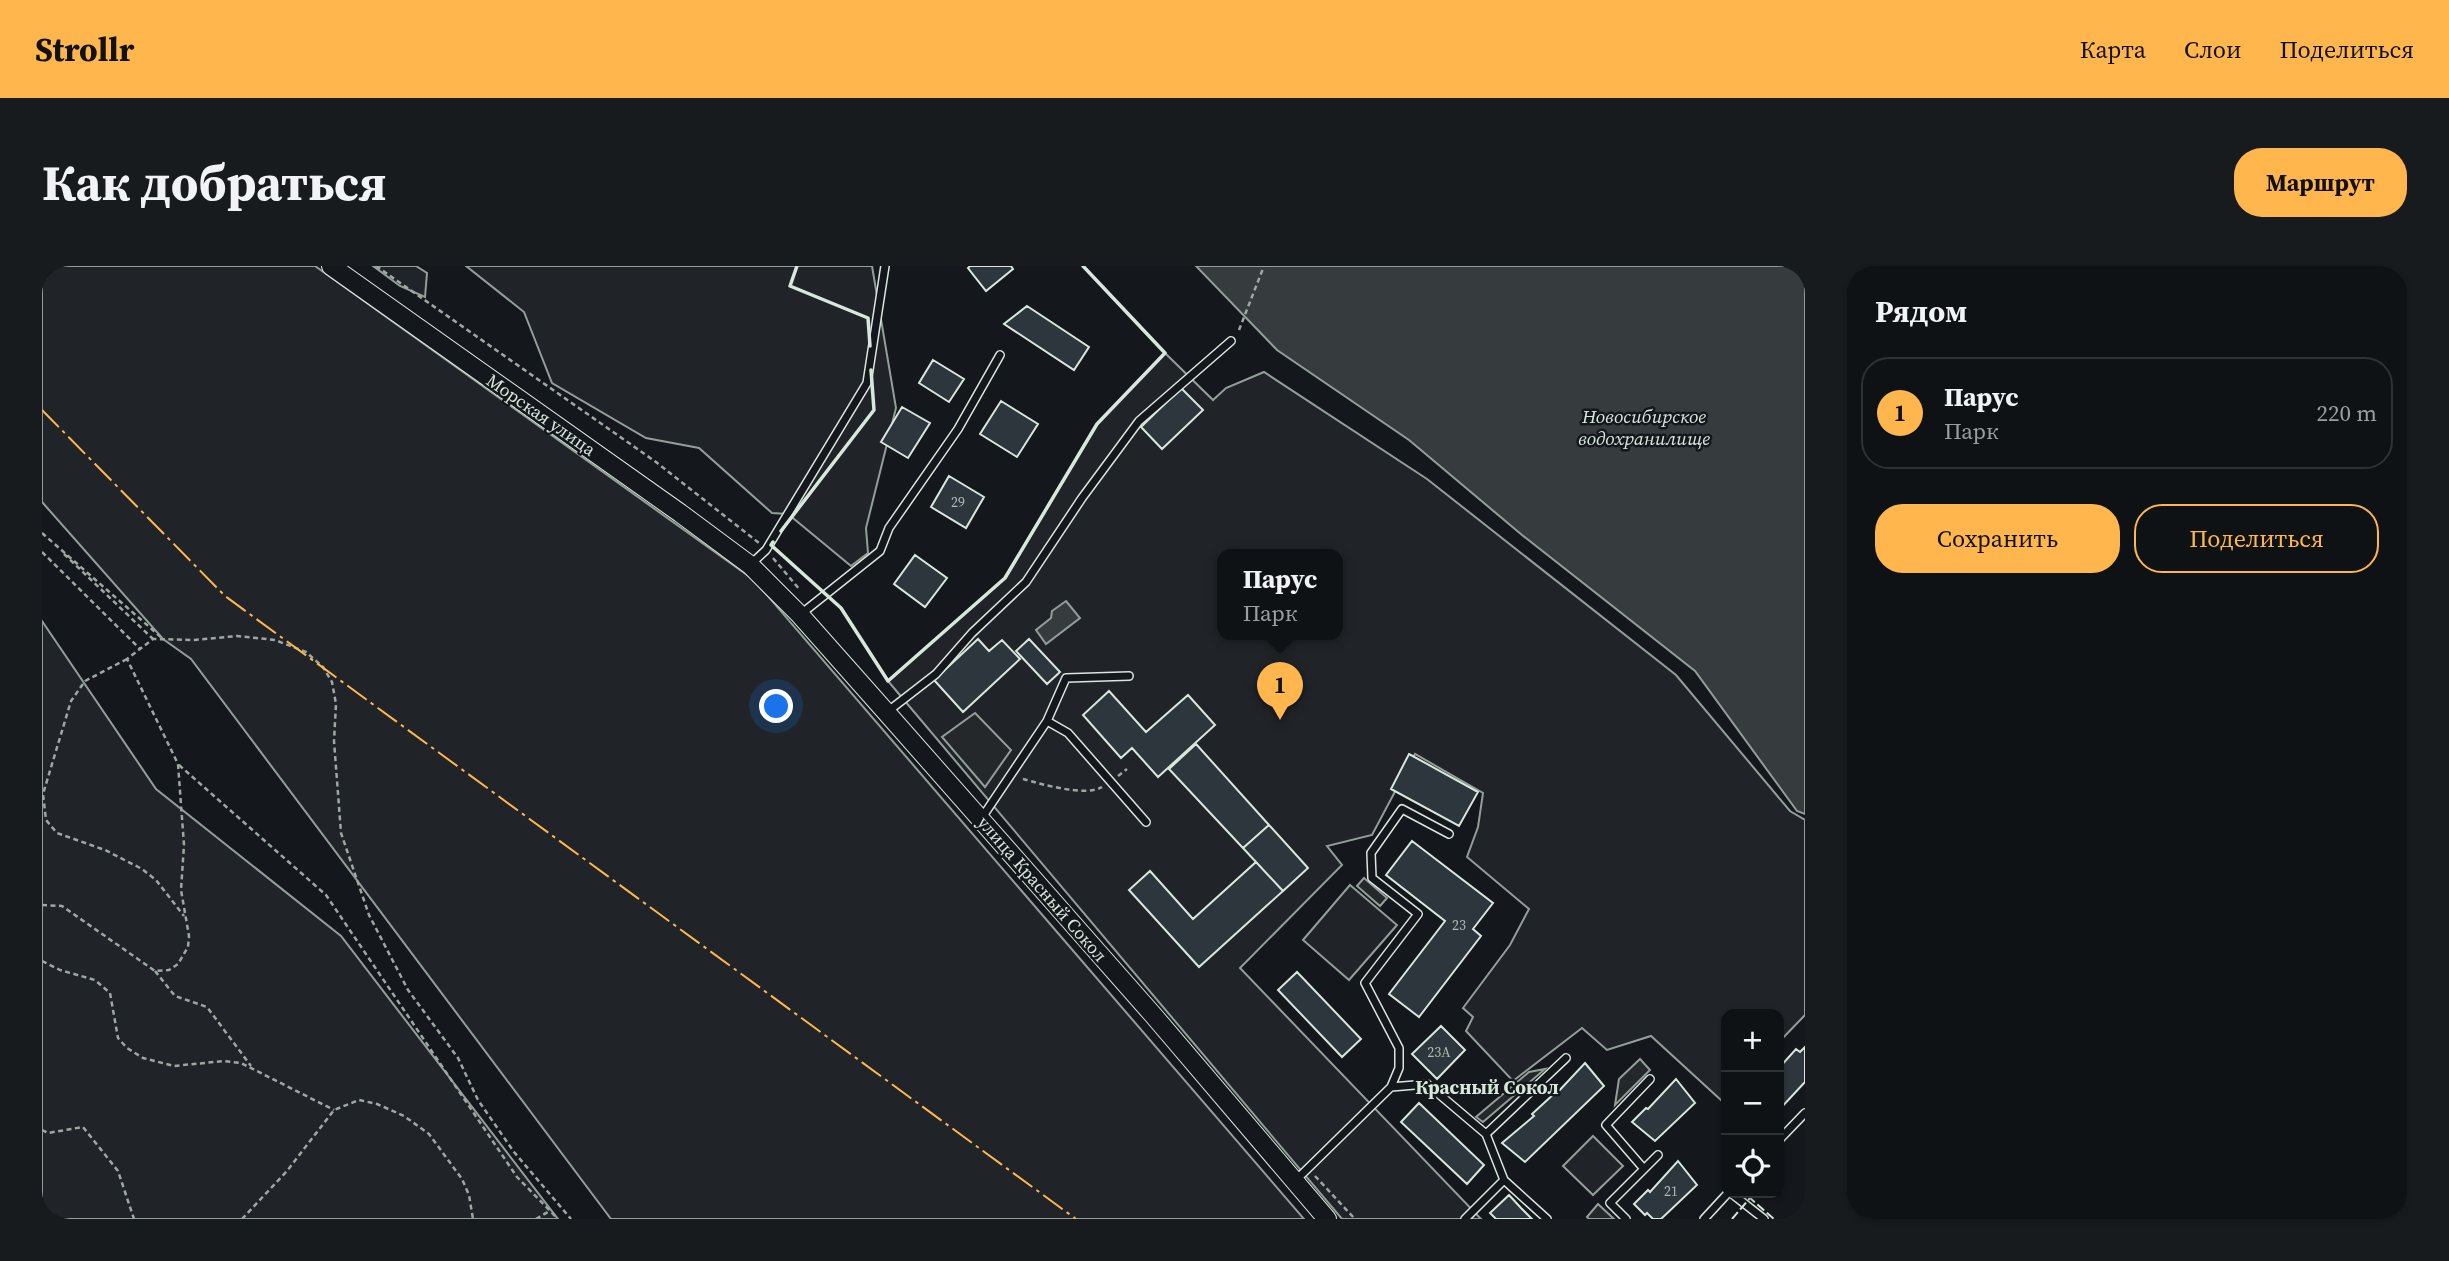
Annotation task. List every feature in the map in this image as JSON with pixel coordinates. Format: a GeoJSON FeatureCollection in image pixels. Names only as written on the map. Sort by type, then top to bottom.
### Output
{"type":"FeatureCollection","features":[{"type":"Feature","properties":{"kind":"street","name":"Морская улица"},"geometry":{"type":"LineString","coordinates":[[331,266],[750,565]]}},
{"type":"Feature","properties":{"kind":"street","name":"улица Красный Сокол"},"geometry":{"type":"LineString","coordinates":[[750,565],[800,615],[886,712],[1154,1016],[1327,1219]]}},
{"type":"Feature","properties":{"kind":"lane"},"geometry":{"type":"LineString","coordinates":[[750,565],[766,550],[867,383],[885,266]]}},
{"type":"Feature","properties":{"kind":"lane"},"geometry":{"type":"LineString","coordinates":[[886,712],[936,674],[972,633],[1026,582],[1082,498],[1139,421],[1231,341]]}},
{"type":"Feature","properties":{"kind":"lane"},"geometry":{"type":"LineString","coordinates":[[800,615],[880,551],[889,528],[958,429],[1000,355]]}},
{"type":"Feature","properties":{"kind":"lane"},"geometry":{"type":"LineString","coordinates":[[980,819],[1046,721],[1066,678],[1129,676]]}},
{"type":"Feature","properties":{"kind":"lane"},"geometry":{"type":"LineString","coordinates":[[1046,721],[1068,733],[1146,822]]}},
{"type":"Feature","properties":{"kind":"lane"},"geometry":{"type":"LineString","coordinates":[[1295,1182],[1391,1087],[1399,1068],[1399,1048],[1365,983],[1418,914],[1372,877],[1371,853],[1402,809],[1449,834]]}},
{"type":"Feature","properties":{"kind":"lane"},"geometry":{"type":"LineString","coordinates":[[1486,1134],[1566,1058]]}},
{"type":"Feature","properties":{"kind":"lane"},"geometry":{"type":"LineString","coordinates":[[1644,1169],[1606,1125],[1650,1079]]}},
{"type":"Feature","properties":{"kind":"lane"},"geometry":{"type":"LineString","coordinates":[[1391,1087],[1427,1084],[1486,1134],[1504,1180],[1547,1219]]}},
{"type":"Feature","properties":{"kind":"lane"},"geometry":{"type":"LineString","coordinates":[[1784,1135],[1805,1113]]}},
{"type":"Feature","properties":{"kind":"lane"},"geometry":{"type":"LineString","coordinates":[[1626,1219],[1610,1203],[1658,1155]]}},
{"type":"Feature","properties":{"kind":"lane"},"geometry":{"type":"LineString","coordinates":[[1465,1219],[1504,1180]]}},
{"type":"Feature","properties":{"kind":"lane"},"geometry":{"type":"LineString","coordinates":[[1704,1219],[1725,1198]]}},
{"type":"Feature","properties":{"kind":"lane"},"geometry":{"type":"LineString","coordinates":[[1737,1198],[1764,1219]]}},
{"type":"Feature","properties":{"kind":"path"},"geometry":{"type":"LineString","coordinates":[[1239,330],[1264,266]]}},
{"type":"Feature","properties":{"kind":"path"},"geometry":{"type":"LineString","coordinates":[[42,533],[153,639]]}},
{"type":"Feature","properties":{"kind":"path"},"geometry":{"type":"LineString","coordinates":[[42,533],[163,639]]}},
{"type":"Feature","properties":{"kind":"path"},"geometry":{"type":"LineString","coordinates":[[42,552],[140,649]]}},
{"type":"Feature","properties":{"kind":"path"},"geometry":{"type":"LineString","coordinates":[[186,919],[156,880],[142,869],[105,850],[57,833],[46,820],[43,794],[71,701],[85,681],[127,659],[153,639],[194,640],[237,636],[275,640],[306,652],[323,667],[332,682],[336,704],[334,741],[341,833],[369,915],[408,990],[458,1058],[478,1100],[514,1152],[571,1219]]}},
{"type":"Feature","properties":{"kind":"path"},"geometry":{"type":"LineString","coordinates":[[127,659],[178,764],[184,845],[181,890],[190,936],[188,947],[178,964],[169,970],[155,971]]}},
{"type":"Feature","properties":{"kind":"path"},"geometry":{"type":"LineString","coordinates":[[178,764],[326,895],[517,1177],[558,1219]]}},
{"type":"Feature","properties":{"kind":"path"},"geometry":{"type":"LineString","coordinates":[[1010,775],[1049,786],[1095,791],[1127,769]]}},
{"type":"Feature","properties":{"kind":"path"},"geometry":{"type":"LineString","coordinates":[[42,905],[62,906],[155,971],[175,996],[207,1007],[253,1069]]}},
{"type":"Feature","properties":{"kind":"path"},"geometry":{"type":"LineString","coordinates":[[42,961],[60,970],[95,979],[110,993],[118,1038],[142,1058],[174,1066],[224,1061],[242,1063],[334,1110]]}},
{"type":"Feature","properties":{"kind":"path"},"geometry":{"type":"LineString","coordinates":[[242,1219],[287,1171],[334,1110],[359,1100],[377,1104],[404,1116],[429,1135],[462,1179],[470,1195],[473,1219]]}},
{"type":"Feature","properties":{"kind":"path"},"geometry":{"type":"LineString","coordinates":[[42,1130],[48,1133],[83,1127],[118,1171],[134,1219]]}},
{"type":"Feature","properties":{"kind":"path"},"geometry":{"type":"LineString","coordinates":[[536,1219],[551,1210]]}},
{"type":"Feature","properties":{"kind":"shaded area"},"geometry":{"type":"Polygon","coordinates":[[[42,266],[315,266],[754,580],[1304,1219],[611,1219],[191,659],[163,639],[42,502],[42,266]]]}},
{"type":"Feature","properties":{"kind":"shaded area"},"geometry":{"type":"Polygon","coordinates":[[[373,266],[416,266],[427,273],[425,297],[400,286],[373,266]]]}},
{"type":"Feature","properties":{"kind":"shaded area"},"geometry":{"type":"Polygon","coordinates":[[[466,266],[872,266],[896,408],[866,528],[868,553],[851,566],[788,514],[772,513],[699,448],[646,438],[552,383],[524,312],[466,266]]]}},
{"type":"Feature","properties":{"kind":"shaded area"},"geometry":{"type":"Polygon","coordinates":[[[1165,353],[1213,400],[1226,388],[1264,372],[1427,479],[1676,675],[1790,811],[1805,820],[1805,1015],[1784,1037],[1784,1009],[1721,1009],[1721,1100],[1651,1036],[1607,1050],[1582,1028],[1513,1081],[1466,1031],[1473,1017],[1463,1008],[1510,945],[1529,909],[1467,857],[1478,827],[1483,793],[1415,754],[1372,835],[1327,846],[1342,865],[1240,968],[1481,1219],[1342,1219],[888,681],[1005,578],[1097,424],[1165,353]]]}},
{"type":"Feature","properties":{"kind":"shaded area"},"geometry":{"type":"Polygon","coordinates":[[[42,621],[156,789],[341,936],[558,1219],[42,1219],[42,621]]]}},
{"type":"Feature","properties":{"kind":"shaded area"},"geometry":{"type":"Polygon","coordinates":[[[975,713],[1011,750],[985,787],[942,737],[975,713]]]}},
{"type":"Feature","properties":{"kind":"shaded area"},"geometry":{"type":"Polygon","coordinates":[[[1364,878],[1387,898],[1380,906],[1357,886],[1364,878]]]}},
{"type":"Feature","properties":{"kind":"shaded area"},"geometry":{"type":"Polygon","coordinates":[[[1350,885],[1397,925],[1349,980],[1303,940],[1350,885]]]}},
{"type":"Feature","properties":{"kind":"shaded area"},"geometry":{"type":"Polygon","coordinates":[[[1640,1059],[1650,1070],[1615,1105],[1619,1079],[1640,1059]]]}},
{"type":"Feature","properties":{"kind":"shaded area"},"geometry":{"type":"Polygon","coordinates":[[[1545,1069],[1483,1122],[1476,1117],[1529,1072],[1545,1069]]]}},
{"type":"Feature","properties":{"kind":"shaded area"},"geometry":{"type":"Polygon","coordinates":[[[1593,1136],[1623,1166],[1593,1195],[1563,1166],[1593,1136]]]}},
{"type":"Feature","properties":{"kind":"shaded area"},"geometry":{"type":"Polygon","coordinates":[[[1598,1204],[1614,1219],[1589,1219],[1587,1217],[1598,1204]]]}},
{"type":"Feature","properties":{"kind":"water","name":"Новосибирское водохранилище"},"geometry":{"type":"Polygon","coordinates":[[[1196,266],[1805,266],[1805,814],[1797,811],[1695,671],[1522,535],[1409,440],[1277,350],[1196,266]]]}},
{"type":"Feature","properties":{"kind":"water"},"geometry":{"type":"Polygon","coordinates":[[[1066,601],[1080,618],[1046,644],[1036,630],[1051,618],[1052,611],[1066,601]]]}},
{"type":"Feature","properties":{"kind":"building"},"geometry":{"type":"Polygon","coordinates":[[[1011,266],[1013,269],[986,291],[968,268],[1011,266]]]}},
{"type":"Feature","properties":{"kind":"building"},"geometry":{"type":"Polygon","coordinates":[[[1027,306],[1089,347],[1074,370],[1004,324],[1027,306]]]}},
{"type":"Feature","properties":{"kind":"building"},"geometry":{"type":"Polygon","coordinates":[[[933,360],[964,379],[949,402],[919,383],[933,360]]]}},
{"type":"Feature","properties":{"kind":"building"},"geometry":{"type":"Polygon","coordinates":[[[1181,388],[1203,410],[1162,449],[1141,427],[1181,388]]]}},
{"type":"Feature","properties":{"kind":"building"},"geometry":{"type":"Polygon","coordinates":[[[1001,401],[1038,424],[1017,457],[980,434],[1001,401]]]}},
{"type":"Feature","properties":{"kind":"building"},"geometry":{"type":"Polygon","coordinates":[[[902,407],[930,423],[908,458],[881,442],[902,407]]]}},
{"type":"Feature","properties":{"kind":"building"},"geometry":{"type":"Polygon","coordinates":[[[949,476],[984,497],[966,528],[931,507],[949,476]]]}},
{"type":"Feature","properties":{"kind":"building"},"geometry":{"type":"Polygon","coordinates":[[[915,555],[947,578],[925,607],[894,584],[915,555]]]}},
{"type":"Feature","properties":{"kind":"building"},"geometry":{"type":"Polygon","coordinates":[[[978,639],[989,651],[1002,640],[1020,659],[963,712],[934,680],[978,639]]]}},
{"type":"Feature","properties":{"kind":"building"},"geometry":{"type":"Polygon","coordinates":[[[1029,639],[1060,672],[1047,684],[1016,651],[1029,639]]]}},
{"type":"Feature","properties":{"kind":"building"},"geometry":{"type":"Polygon","coordinates":[[[1109,691],[1146,732],[1188,695],[1215,725],[1158,777],[1132,748],[1121,758],[1083,715],[1109,691]]]}},
{"type":"Feature","properties":{"kind":"building"},"geometry":{"type":"Polygon","coordinates":[[[1196,744],[1269,825],[1243,848],[1169,769],[1196,744]]]}},
{"type":"Feature","properties":{"kind":"building"},"geometry":{"type":"Polygon","coordinates":[[[1409,754],[1478,792],[1459,826],[1391,789],[1409,754]]]}},
{"type":"Feature","properties":{"kind":"building"},"geometry":{"type":"Polygon","coordinates":[[[1269,825],[1308,868],[1283,891],[1243,848],[1269,825]]]}},
{"type":"Feature","properties":{"kind":"building"},"geometry":{"type":"Polygon","coordinates":[[[1412,841],[1493,903],[1473,929],[1481,936],[1419,1017],[1389,994],[1445,921],[1386,875],[1412,841]]]}},
{"type":"Feature","properties":{"kind":"building"},"geometry":{"type":"Polygon","coordinates":[[[1256,862],[1283,891],[1199,967],[1129,890],[1150,871],[1193,919],[1256,862]]]}},
{"type":"Feature","properties":{"kind":"building"},"geometry":{"type":"Polygon","coordinates":[[[1297,972],[1361,1039],[1342,1057],[1278,990],[1297,972]]]}},
{"type":"Feature","properties":{"kind":"building"},"geometry":{"type":"Polygon","coordinates":[[[1441,1026],[1465,1050],[1437,1079],[1412,1054],[1441,1026]]]}},
{"type":"Feature","properties":{"kind":"building"},"geometry":{"type":"Polygon","coordinates":[[[1805,1047],[1805,1082],[1784,1105],[1784,1062],[1796,1049],[1800,1052],[1805,1047]]]}},
{"type":"Feature","properties":{"kind":"building"},"geometry":{"type":"Polygon","coordinates":[[[1585,1063],[1604,1086],[1525,1162],[1502,1143],[1534,1116],[1532,1114],[1557,1093],[1585,1063]]]}},
{"type":"Feature","properties":{"kind":"building"},"geometry":{"type":"Polygon","coordinates":[[[1676,1079],[1695,1103],[1655,1141],[1632,1122],[1676,1079]]]}},
{"type":"Feature","properties":{"kind":"building"},"geometry":{"type":"Polygon","coordinates":[[[1419,1103],[1484,1165],[1467,1184],[1401,1122],[1419,1103]]]}},
{"type":"Feature","properties":{"kind":"building"},"geometry":{"type":"Polygon","coordinates":[[[1678,1161],[1697,1185],[1661,1219],[1653,1219],[1647,1213],[1645,1215],[1634,1204],[1648,1190],[1650,1192],[1678,1161]]]}},
{"type":"Feature","properties":{"kind":"building"},"geometry":{"type":"Polygon","coordinates":[[[1509,1195],[1532,1219],[1496,1219],[1490,1213],[1509,1195]]]}},
{"type":"Feature","properties":{"kind":"fence"},"geometry":{"type":"LineString","coordinates":[[1732,1219],[1750,1198],[1774,1219]]}},
{"type":"Feature","properties":{"kind":"wall"},"geometry":{"type":"LineString","coordinates":[[797,266],[790,286],[868,318],[870,346]]}},
{"type":"Feature","properties":{"kind":"wall"},"geometry":{"type":"LineString","coordinates":[[773,542],[771,545],[841,608],[888,681],[1005,578],[1097,424],[1165,353],[1083,266]]}},
{"type":"Feature","properties":{"kind":"wall"},"geometry":{"type":"LineString","coordinates":[[781,531],[874,410],[871,370]]}},
{"type":"Feature","properties":{"kind":"power"},"geometry":{"type":"LineString","coordinates":[[42,410],[225,596],[1076,1219]]}},
{"type":"Feature","properties":{"kind":"place","name":"Парус"},"geometry":{"type":"Point","coordinates":[1280,720]}},
{"type":"Feature","properties":{"kind":"district","name":"Красный Сокол"},"geometry":{"type":"Point","coordinates":[1487,1087]}}]}
